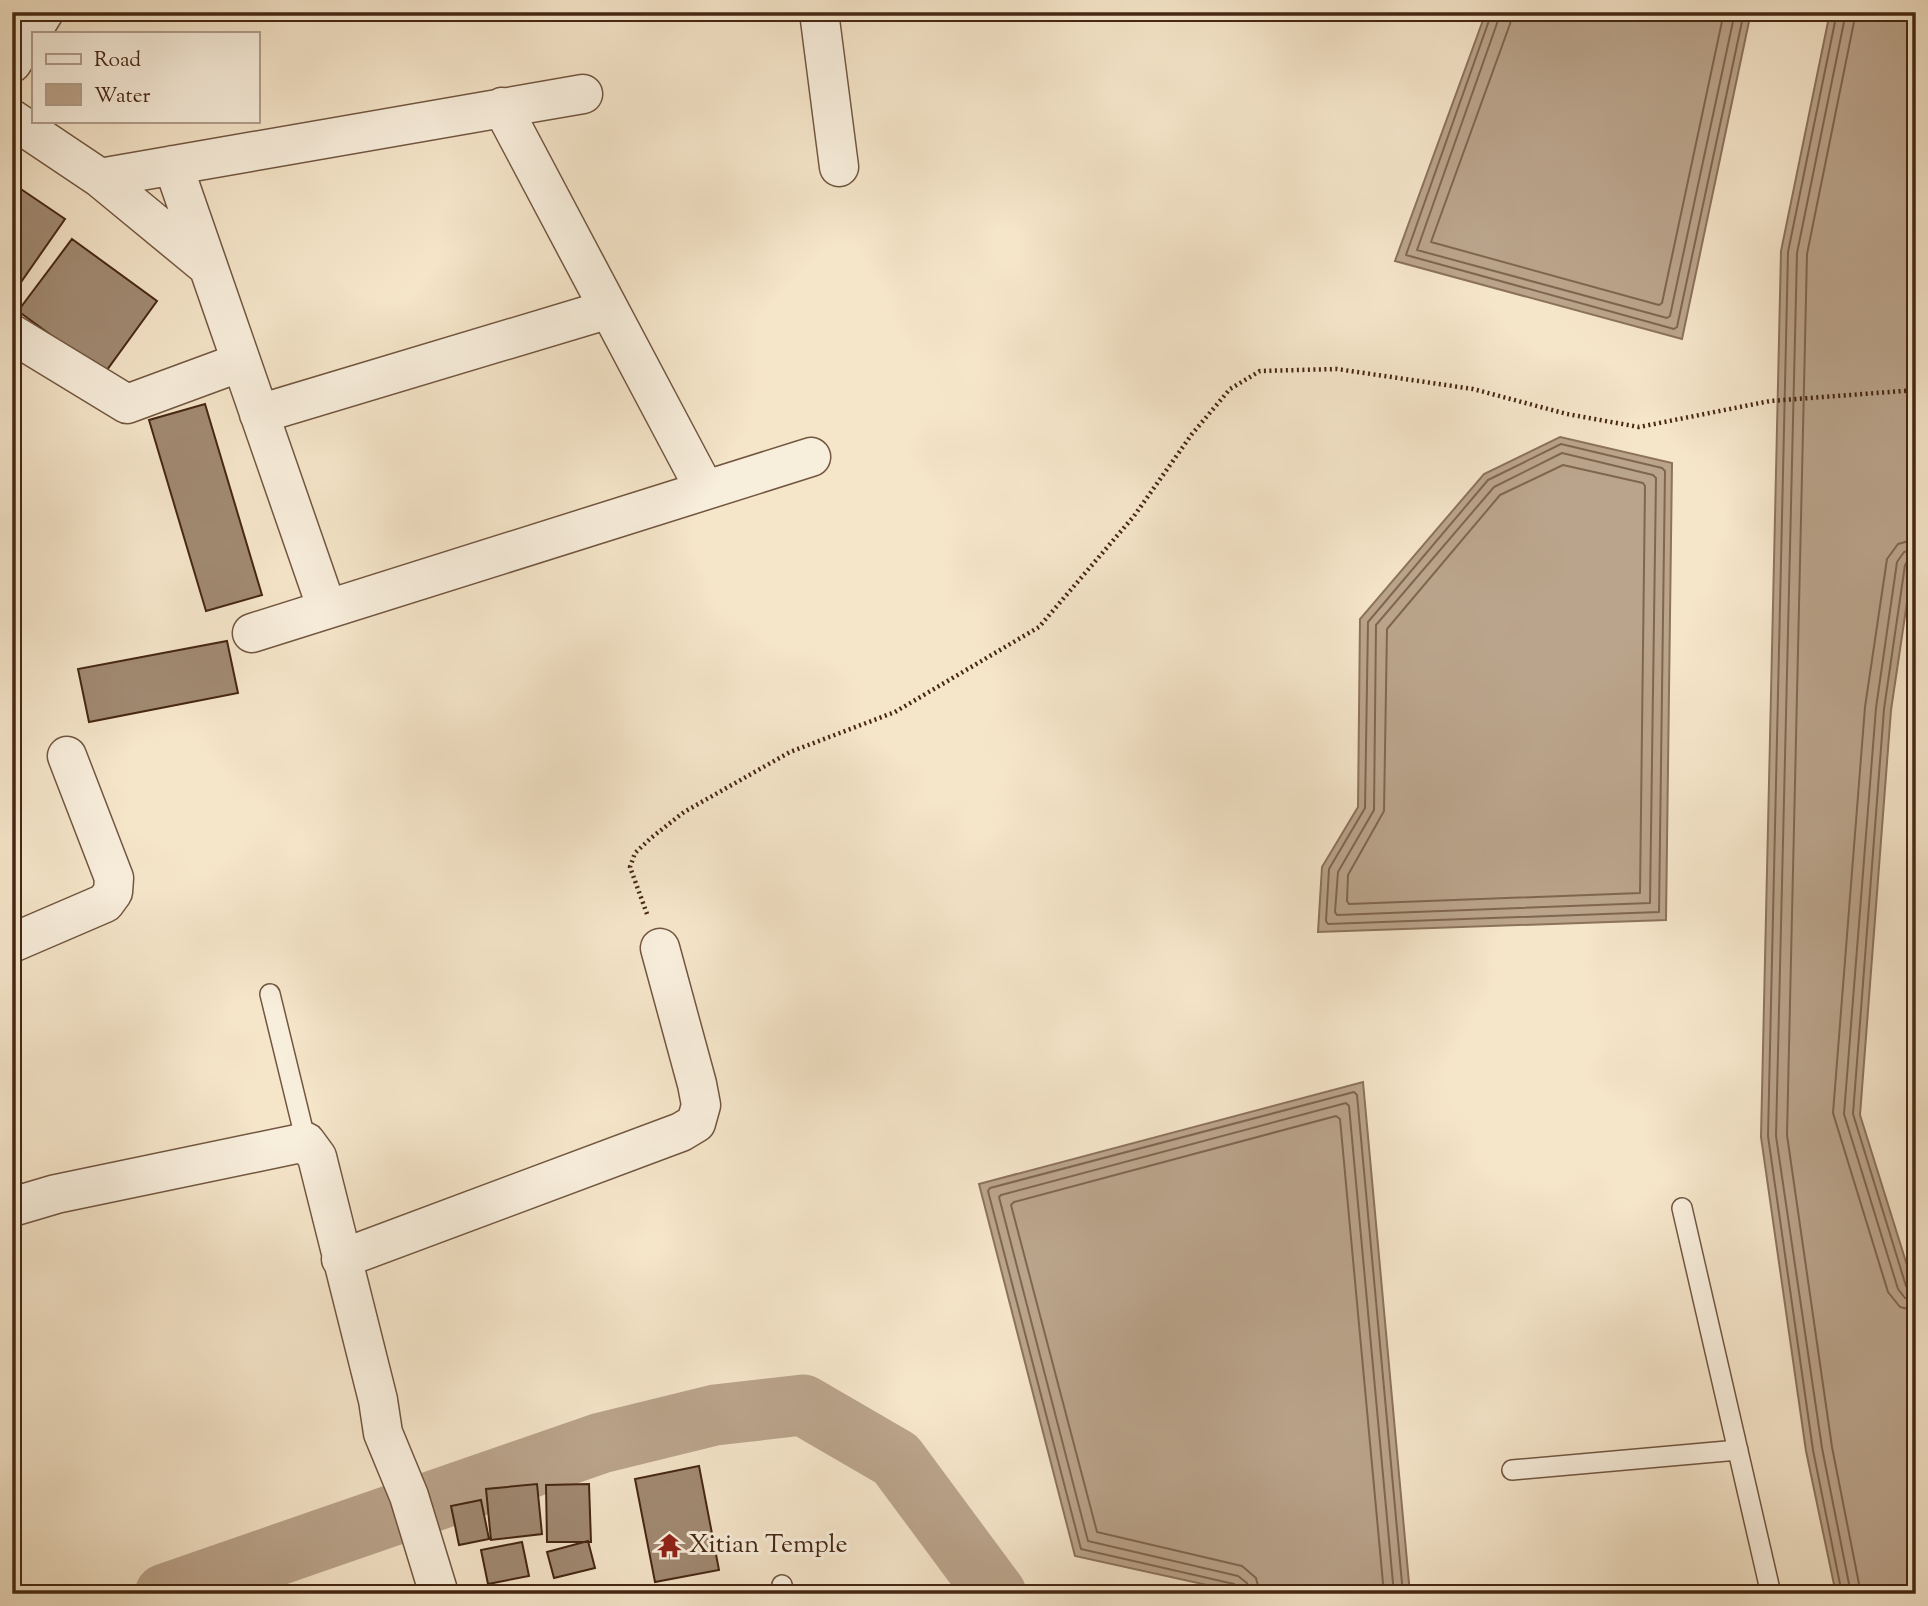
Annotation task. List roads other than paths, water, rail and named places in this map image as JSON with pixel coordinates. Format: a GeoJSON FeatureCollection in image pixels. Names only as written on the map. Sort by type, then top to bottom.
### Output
{"type":"FeatureCollection","features":[{"type":"Feature","properties":{"kind":"street"},"geometry":{"type":"LineString","coordinates":[[12,63],[44,12]]}},
{"type":"Feature","properties":{"kind":"street"},"geometry":{"type":"LineString","coordinates":[[819,12],[839,167]]}},
{"type":"Feature","properties":{"kind":"street"},"geometry":{"type":"LineString","coordinates":[[100,178],[583,93]]}},
{"type":"Feature","properties":{"kind":"street"},"geometry":{"type":"LineString","coordinates":[[502,107],[705,490]]}},
{"type":"Feature","properties":{"kind":"street"},"geometry":{"type":"LineString","coordinates":[[12,119],[100,178],[208,267]]}},
{"type":"Feature","properties":{"kind":"street"},"geometry":{"type":"LineString","coordinates":[[173,165],[327,609]]}},
{"type":"Feature","properties":{"kind":"street"},"geometry":{"type":"LineString","coordinates":[[259,414],[608,309]]}},
{"type":"Feature","properties":{"kind":"street"},"geometry":{"type":"LineString","coordinates":[[12,334],[127,404],[241,362]]}},
{"type":"Feature","properties":{"kind":"street"},"geometry":{"type":"LineString","coordinates":[[252,633],[811,457]]}},
{"type":"Feature","properties":{"kind":"street"},"geometry":{"type":"LineString","coordinates":[[12,943],[105,903],[113,892],[114,877],[67,757]]}},
{"type":"Feature","properties":{"kind":"street"},"geometry":{"type":"LineString","coordinates":[[341,1259],[668,1137],[696,1123],[701,1105],[697,1084],[660,948]]}},
{"type":"Feature","properties":{"kind":"street"},"geometry":{"type":"LineString","coordinates":[[12,1207],[56,1194],[306,1142],[317,1157],[378,1400],[383,1433],[408,1496],[439,1594]]}},
{"type":"Feature","properties":{"kind":"lane"},"geometry":{"type":"LineString","coordinates":[[270,994],[306,1142]]}},
{"type":"Feature","properties":{"kind":"lane"},"geometry":{"type":"LineString","coordinates":[[1682,1208],[1771,1594]]}},
{"type":"Feature","properties":{"kind":"lane"},"geometry":{"type":"LineString","coordinates":[[1512,1471],[1738,1450]]}},
{"type":"Feature","properties":{"kind":"water"},"geometry":{"type":"Polygon","coordinates":[[[1486,12],[1751,12],[1682,339],[1395,261],[1486,12]]]}},
{"type":"Feature","properties":{"kind":"water"},"geometry":{"type":"Polygon","coordinates":[[[1830,12],[1916,12],[1916,542],[1891,710],[1860,1115],[1916,1294],[1916,1594],[1836,1594],[1806,1451],[1761,1137],[1781,251],[1830,12]]]}},
{"type":"Feature","properties":{"kind":"water"},"geometry":{"type":"Polygon","coordinates":[[[1560,437],[1672,463],[1666,920],[1318,932],[1322,867],[1358,807],[1360,619],[1484,474],[1560,437]]]}},
{"type":"Feature","properties":{"kind":"water"},"geometry":{"type":"Polygon","coordinates":[[[1363,1082],[1410,1594],[1248,1594],[1075,1556],[979,1184],[1363,1082]]]}},
{"type":"Feature","properties":{"kind":"waterway"},"geometry":{"type":"LineString","coordinates":[[165,1594],[601,1443],[715,1415],[803,1405],[896,1459],[996,1594]]}},
{"type":"Feature","properties":{"kind":"place","name":"Xitian Temple"},"geometry":{"type":"Point","coordinates":[669,1545]}}]}
